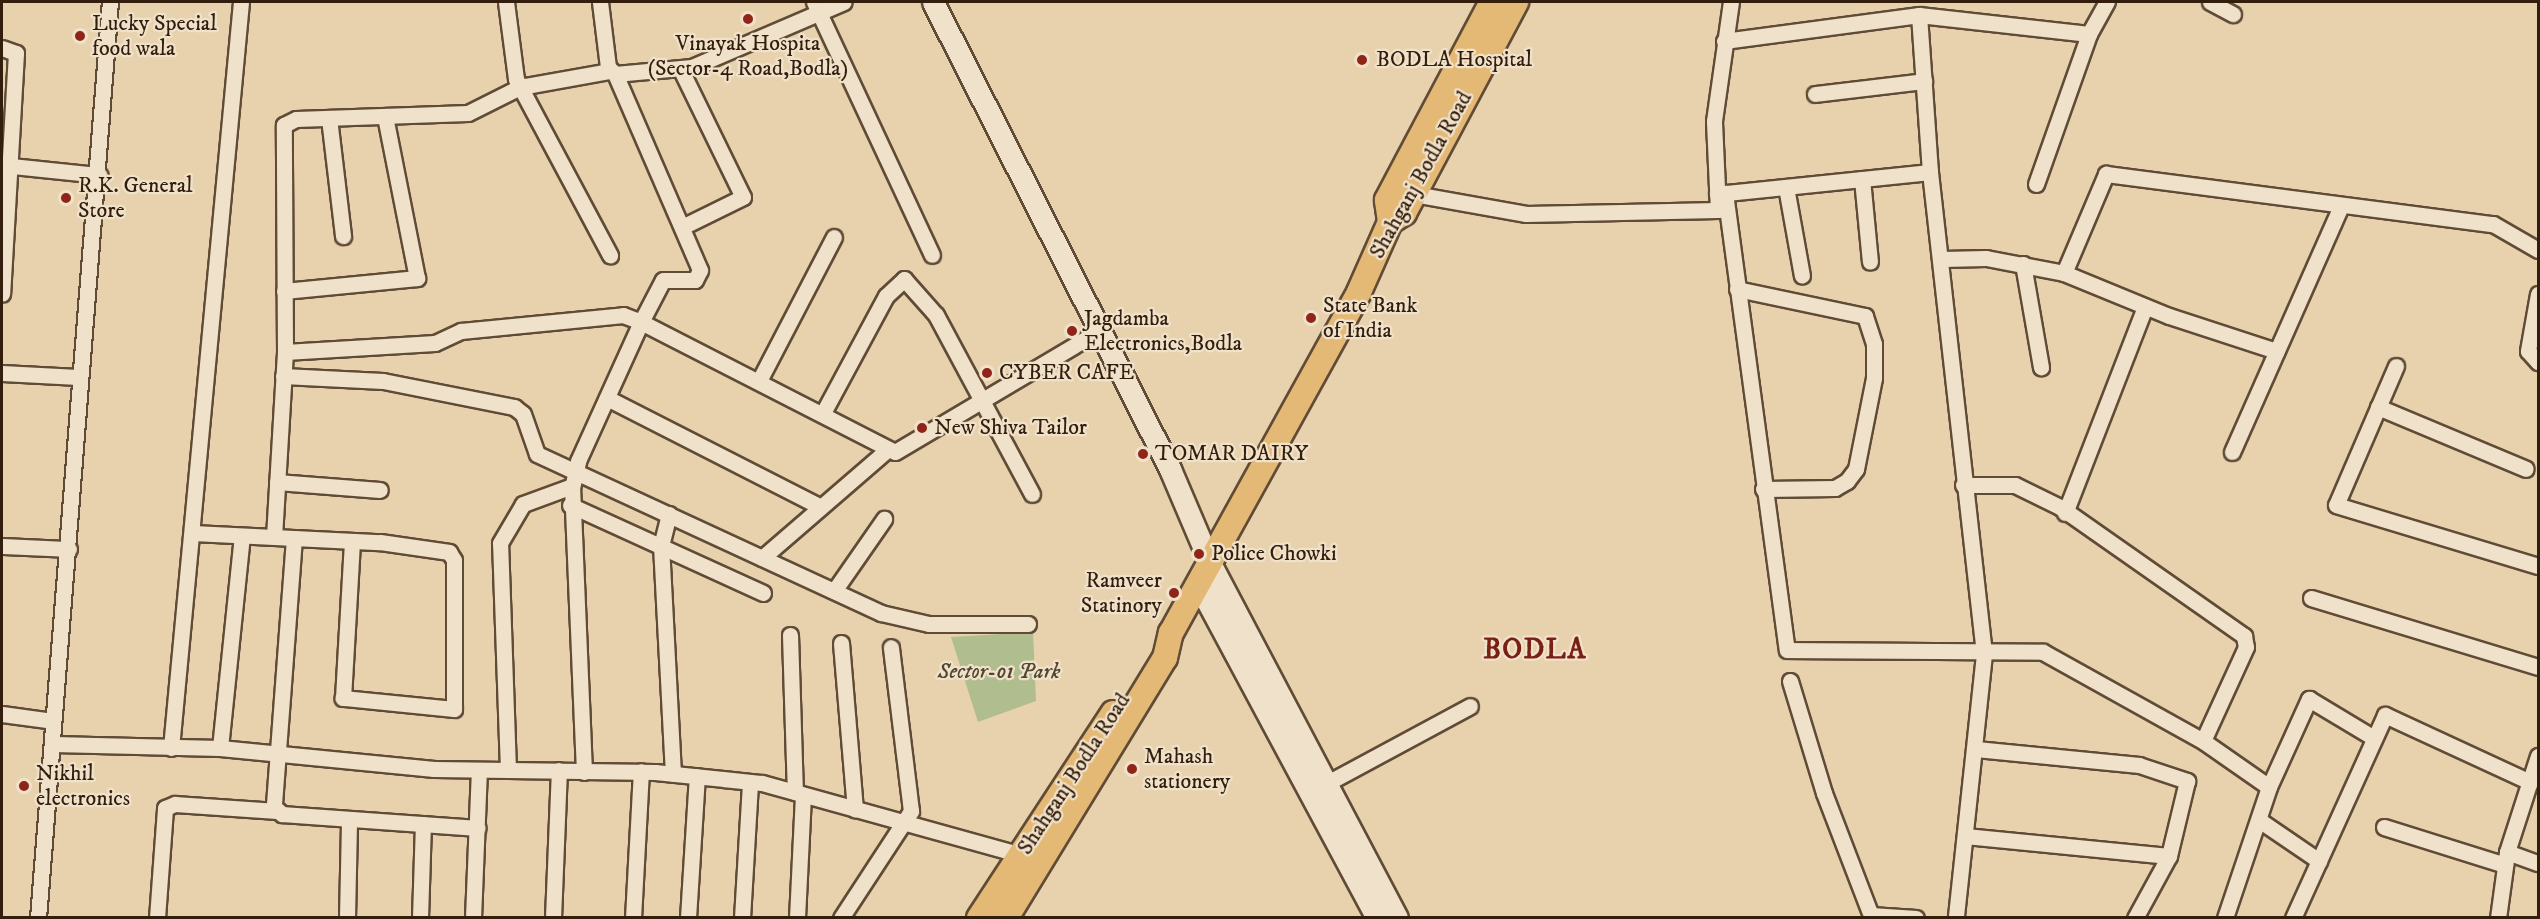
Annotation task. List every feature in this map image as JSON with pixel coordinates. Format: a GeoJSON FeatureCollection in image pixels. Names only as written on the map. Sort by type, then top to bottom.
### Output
{"type":"FeatureCollection","features":[{"type":"Feature","properties":{"kind":"main road"},"geometry":{"type":"LineString","coordinates":[[933,2],[1170,469],[1205,576],[1377,918]]}},
{"type":"Feature","properties":{"kind":"main road"},"geometry":{"type":"LineString","coordinates":[[1390,222],[1386,200],[1492,2]]}},
{"type":"Feature","properties":{"kind":"main road","name":"Shahganj Bodla Road"},"geometry":{"type":"LineString","coordinates":[[979,918],[1032,859],[1164,658],[1171,633],[1205,576],[1359,292],[1390,222],[1404,213],[1516,2]]}},
{"type":"Feature","properties":{"kind":"main road"},"geometry":{"type":"LineString","coordinates":[[1205,576],[1329,782],[1398,918]]}},
{"type":"Feature","properties":{"kind":"main road","name":"Shahganj Bodla Road"},"geometry":{"type":"LineString","coordinates":[[1006,918],[1032,859]]}},
{"type":"Feature","properties":{"kind":"street"},"geometry":{"type":"LineString","coordinates":[[38,918],[69,549],[78,377],[99,175],[110,2]]}},
{"type":"Feature","properties":{"kind":"street"},"geometry":{"type":"LineString","coordinates":[[171,748],[194,533],[241,2]]}},
{"type":"Feature","properties":{"kind":"street"},"geometry":{"type":"LineString","coordinates":[[506,2],[520,87],[610,255]]}},
{"type":"Feature","properties":{"kind":"street"},"geometry":{"type":"LineString","coordinates":[[584,772],[570,505],[572,486],[576,470],[607,398],[641,322],[663,280],[695,280],[700,274],[682,228],[612,73],[600,2]]}},
{"type":"Feature","properties":{"kind":"street"},"geometry":{"type":"LineString","coordinates":[[274,537],[285,352],[282,130],[296,119],[468,113],[520,87],[612,73],[681,70],[817,8],[844,2]]}},
{"type":"Feature","properties":{"kind":"street"},"geometry":{"type":"LineString","coordinates":[[1731,2],[1714,121],[1721,194],[1737,290],[1787,650],[2053,655],[2203,741],[2269,787]]}},
{"type":"Feature","properties":{"kind":"street"},"geometry":{"type":"LineString","coordinates":[[2036,184],[2089,34],[2107,2]]}},
{"type":"Feature","properties":{"kind":"street"},"geometry":{"type":"LineString","coordinates":[[2210,2],[2232,14]]}},
{"type":"Feature","properties":{"kind":"street"},"geometry":{"type":"LineString","coordinates":[[817,8],[932,255]]}},
{"type":"Feature","properties":{"kind":"street"},"geometry":{"type":"LineString","coordinates":[[1724,41],[1919,15],[2089,34]]}},
{"type":"Feature","properties":{"kind":"street"},"geometry":{"type":"LineString","coordinates":[[1919,15],[1930,172],[1942,259],[1963,484],[1984,654],[1976,749],[1956,918]]}},
{"type":"Feature","properties":{"kind":"street"},"geometry":{"type":"LineString","coordinates":[[2,48],[16,54],[7,116],[2,294]]}},
{"type":"Feature","properties":{"kind":"street"},"geometry":{"type":"LineString","coordinates":[[681,70],[743,198],[682,228]]}},
{"type":"Feature","properties":{"kind":"street"},"geometry":{"type":"LineString","coordinates":[[1815,94],[1924,81]]}},
{"type":"Feature","properties":{"kind":"street"},"geometry":{"type":"LineString","coordinates":[[284,291],[417,278],[385,116]]}},
{"type":"Feature","properties":{"kind":"street"},"geometry":{"type":"LineString","coordinates":[[329,118],[342,236]]}},
{"type":"Feature","properties":{"kind":"street"},"geometry":{"type":"LineString","coordinates":[[5,166],[99,175]]}},
{"type":"Feature","properties":{"kind":"street"},"geometry":{"type":"LineString","coordinates":[[1721,194],[1930,172]]}},
{"type":"Feature","properties":{"kind":"street"},"geometry":{"type":"LineString","coordinates":[[2064,273],[2106,174],[2340,208],[2493,224],[2538,250]]}},
{"type":"Feature","properties":{"kind":"street"},"geometry":{"type":"LineString","coordinates":[[1862,179],[1870,262]]}},
{"type":"Feature","properties":{"kind":"street"},"geometry":{"type":"LineString","coordinates":[[1786,187],[1802,276]]}},
{"type":"Feature","properties":{"kind":"street"},"geometry":{"type":"LineString","coordinates":[[1414,194],[1526,214],[1718,210],[1721,194]]}},
{"type":"Feature","properties":{"kind":"street"},"geometry":{"type":"LineString","coordinates":[[2232,452],[2340,208]]}},
{"type":"Feature","properties":{"kind":"street"},"geometry":{"type":"LineString","coordinates":[[759,379],[834,237]]}},
{"type":"Feature","properties":{"kind":"street"},"geometry":{"type":"LineString","coordinates":[[1942,259],[2023,264],[2064,273],[2145,307],[2276,351]]}},
{"type":"Feature","properties":{"kind":"street"},"geometry":{"type":"LineString","coordinates":[[2023,264],[2041,367]]}},
{"type":"Feature","properties":{"kind":"street"},"geometry":{"type":"LineString","coordinates":[[823,412],[900,278],[936,315],[980,404],[1032,494]]}},
{"type":"Feature","properties":{"kind":"street"},"geometry":{"type":"LineString","coordinates":[[1737,290],[1865,316],[1874,344],[1874,378],[1856,469],[1847,481],[1835,488],[1763,489]]}},
{"type":"Feature","properties":{"kind":"street"},"geometry":{"type":"LineString","coordinates":[[2538,294],[2528,351],[2538,362]]}},
{"type":"Feature","properties":{"kind":"street"},"geometry":{"type":"LineString","coordinates":[[2065,513],[2145,307]]}},
{"type":"Feature","properties":{"kind":"street"},"geometry":{"type":"LineString","coordinates":[[285,352],[435,343],[461,330],[623,315],[759,379],[823,412],[887,450],[903,449],[1099,331]]}},
{"type":"Feature","properties":{"kind":"street"},"geometry":{"type":"LineString","coordinates":[[2396,366],[2336,505],[2538,566]]}},
{"type":"Feature","properties":{"kind":"street"},"geometry":{"type":"LineString","coordinates":[[2,373],[78,377]]}},
{"type":"Feature","properties":{"kind":"street"},"geometry":{"type":"LineString","coordinates":[[284,376],[383,381],[514,407],[523,414],[534,452],[888,616],[918,622],[1028,624]]}},
{"type":"Feature","properties":{"kind":"street"},"geometry":{"type":"LineString","coordinates":[[607,398],[821,507]]}},
{"type":"Feature","properties":{"kind":"street"},"geometry":{"type":"LineString","coordinates":[[2378,407],[2526,469]]}},
{"type":"Feature","properties":{"kind":"street"},"geometry":{"type":"LineString","coordinates":[[762,558],[887,450]]}},
{"type":"Feature","properties":{"kind":"street"},"geometry":{"type":"LineString","coordinates":[[277,482],[380,489]]}},
{"type":"Feature","properties":{"kind":"street"},"geometry":{"type":"LineString","coordinates":[[1963,484],[2015,485],[2065,513],[2246,640],[2203,741]]}},
{"type":"Feature","properties":{"kind":"street"},"geometry":{"type":"LineString","coordinates":[[508,770],[500,543],[523,504],[572,486]]}},
{"type":"Feature","properties":{"kind":"street"},"geometry":{"type":"LineString","coordinates":[[570,505],[763,593]]}},
{"type":"Feature","properties":{"kind":"street"},"geometry":{"type":"LineString","coordinates":[[669,514],[661,545],[673,774]]}},
{"type":"Feature","properties":{"kind":"street"},"geometry":{"type":"LineString","coordinates":[[834,591],[884,519]]}},
{"type":"Feature","properties":{"kind":"street"},"geometry":{"type":"LineString","coordinates":[[194,533],[352,541],[453,555],[454,709],[343,698],[352,541]]}},
{"type":"Feature","properties":{"kind":"street"},"geometry":{"type":"LineString","coordinates":[[220,748],[242,536]]}},
{"type":"Feature","properties":{"kind":"street"},"geometry":{"type":"LineString","coordinates":[[277,811],[271,801],[279,757],[294,538]]}},
{"type":"Feature","properties":{"kind":"street"},"geometry":{"type":"LineString","coordinates":[[2,546],[69,549]]}},
{"type":"Feature","properties":{"kind":"street"},"geometry":{"type":"LineString","coordinates":[[2311,598],[2538,667]]}},
{"type":"Feature","properties":{"kind":"street"},"geometry":{"type":"LineString","coordinates":[[790,635],[799,793],[797,918]]}},
{"type":"Feature","properties":{"kind":"street"},"geometry":{"type":"LineString","coordinates":[[841,644],[855,809]]}},
{"type":"Feature","properties":{"kind":"street"},"geometry":{"type":"LineString","coordinates":[[840,918],[911,811],[891,647]]}},
{"type":"Feature","properties":{"kind":"street"},"geometry":{"type":"LineString","coordinates":[[1790,681],[1824,793],[1872,916],[1916,918]]}},
{"type":"Feature","properties":{"kind":"street"},"geometry":{"type":"LineString","coordinates":[[2225,918],[2269,787],[2308,699],[2374,738]]}},
{"type":"Feature","properties":{"kind":"street"},"geometry":{"type":"LineString","coordinates":[[1329,782],[1470,706]]}},
{"type":"Feature","properties":{"kind":"street"},"geometry":{"type":"LineString","coordinates":[[2,714],[53,721]]}},
{"type":"Feature","properties":{"kind":"street"},"geometry":{"type":"LineString","coordinates":[[2293,918],[2385,715],[2530,782]]}},
{"type":"Feature","properties":{"kind":"street"},"geometry":{"type":"LineString","coordinates":[[53,744],[220,748],[279,757],[479,770],[641,771],[750,782],[799,793],[1032,859]]}},
{"type":"Feature","properties":{"kind":"street"},"geometry":{"type":"LineString","coordinates":[[1976,749],[2139,765],[2180,777],[2188,788],[2169,856],[2135,918]]}},
{"type":"Feature","properties":{"kind":"street"},"geometry":{"type":"LineString","coordinates":[[2498,918],[2506,859],[2538,762]]}},
{"type":"Feature","properties":{"kind":"street"},"geometry":{"type":"LineString","coordinates":[[472,918],[479,770]]}},
{"type":"Feature","properties":{"kind":"street"},"geometry":{"type":"LineString","coordinates":[[553,918],[559,771]]}},
{"type":"Feature","properties":{"kind":"street"},"geometry":{"type":"LineString","coordinates":[[633,918],[641,771]]}},
{"type":"Feature","properties":{"kind":"street"},"geometry":{"type":"LineString","coordinates":[[688,918],[697,776]]}},
{"type":"Feature","properties":{"kind":"street"},"geometry":{"type":"LineString","coordinates":[[742,918],[750,782]]}},
{"type":"Feature","properties":{"kind":"street"},"geometry":{"type":"LineString","coordinates":[[157,918],[160,826],[165,808],[277,811],[349,819],[477,828]]}},
{"type":"Feature","properties":{"kind":"street"},"geometry":{"type":"LineString","coordinates":[[347,918],[349,819]]}},
{"type":"Feature","properties":{"kind":"street"},"geometry":{"type":"LineString","coordinates":[[2259,820],[2319,861]]}},
{"type":"Feature","properties":{"kind":"street"},"geometry":{"type":"LineString","coordinates":[[420,918],[423,824]]}},
{"type":"Feature","properties":{"kind":"street"},"geometry":{"type":"LineString","coordinates":[[2384,827],[2506,859],[2538,863]]}},
{"type":"Feature","properties":{"kind":"street"},"geometry":{"type":"LineString","coordinates":[[1965,836],[2169,856]]}},
{"type":"Feature","properties":{"kind":"green space","name":"Sector-01 Park"},"geometry":{"type":"Polygon","coordinates":[[[1033,632],[1036,701],[978,722],[951,637],[1033,632]]]}},
{"type":"Feature","properties":{"kind":"place","name":"Vinayak Hospita (Sector-4 Road,Bodla)"},"geometry":{"type":"Point","coordinates":[748,19]}},
{"type":"Feature","properties":{"kind":"place","name":"Lucky Special food wala"},"geometry":{"type":"Point","coordinates":[80,36]}},
{"type":"Feature","properties":{"kind":"place","name":"BODLA Hospital"},"geometry":{"type":"Point","coordinates":[1362,60]}},
{"type":"Feature","properties":{"kind":"place","name":"R.K. General Store"},"geometry":{"type":"Point","coordinates":[66,198]}},
{"type":"Feature","properties":{"kind":"place","name":"State Bank of India"},"geometry":{"type":"Point","coordinates":[1311,318]}},
{"type":"Feature","properties":{"kind":"place","name":"Jagdamba Electronics,Bodla"},"geometry":{"type":"Point","coordinates":[1072,331]}},
{"type":"Feature","properties":{"kind":"place","name":"CYBER CAFE"},"geometry":{"type":"Point","coordinates":[987,373]}},
{"type":"Feature","properties":{"kind":"place","name":"New Shiva Tailor"},"geometry":{"type":"Point","coordinates":[922,428]}},
{"type":"Feature","properties":{"kind":"place","name":"TOMAR DAIRY"},"geometry":{"type":"Point","coordinates":[1143,454]}},
{"type":"Feature","properties":{"kind":"place","name":"Police Chowki"},"geometry":{"type":"Point","coordinates":[1199,554]}},
{"type":"Feature","properties":{"kind":"place","name":"Ramveer Statinory"},"geometry":{"type":"Point","coordinates":[1174,593]}},
{"type":"Feature","properties":{"kind":"place","name":"Mahash stationery"},"geometry":{"type":"Point","coordinates":[1132,769]}},
{"type":"Feature","properties":{"kind":"place","name":"Nikhil electronics"},"geometry":{"type":"Point","coordinates":[24,786]}},
{"type":"Feature","properties":{"kind":"district","name":"BODLA"},"geometry":{"type":"Point","coordinates":[1535,650]}}]}
